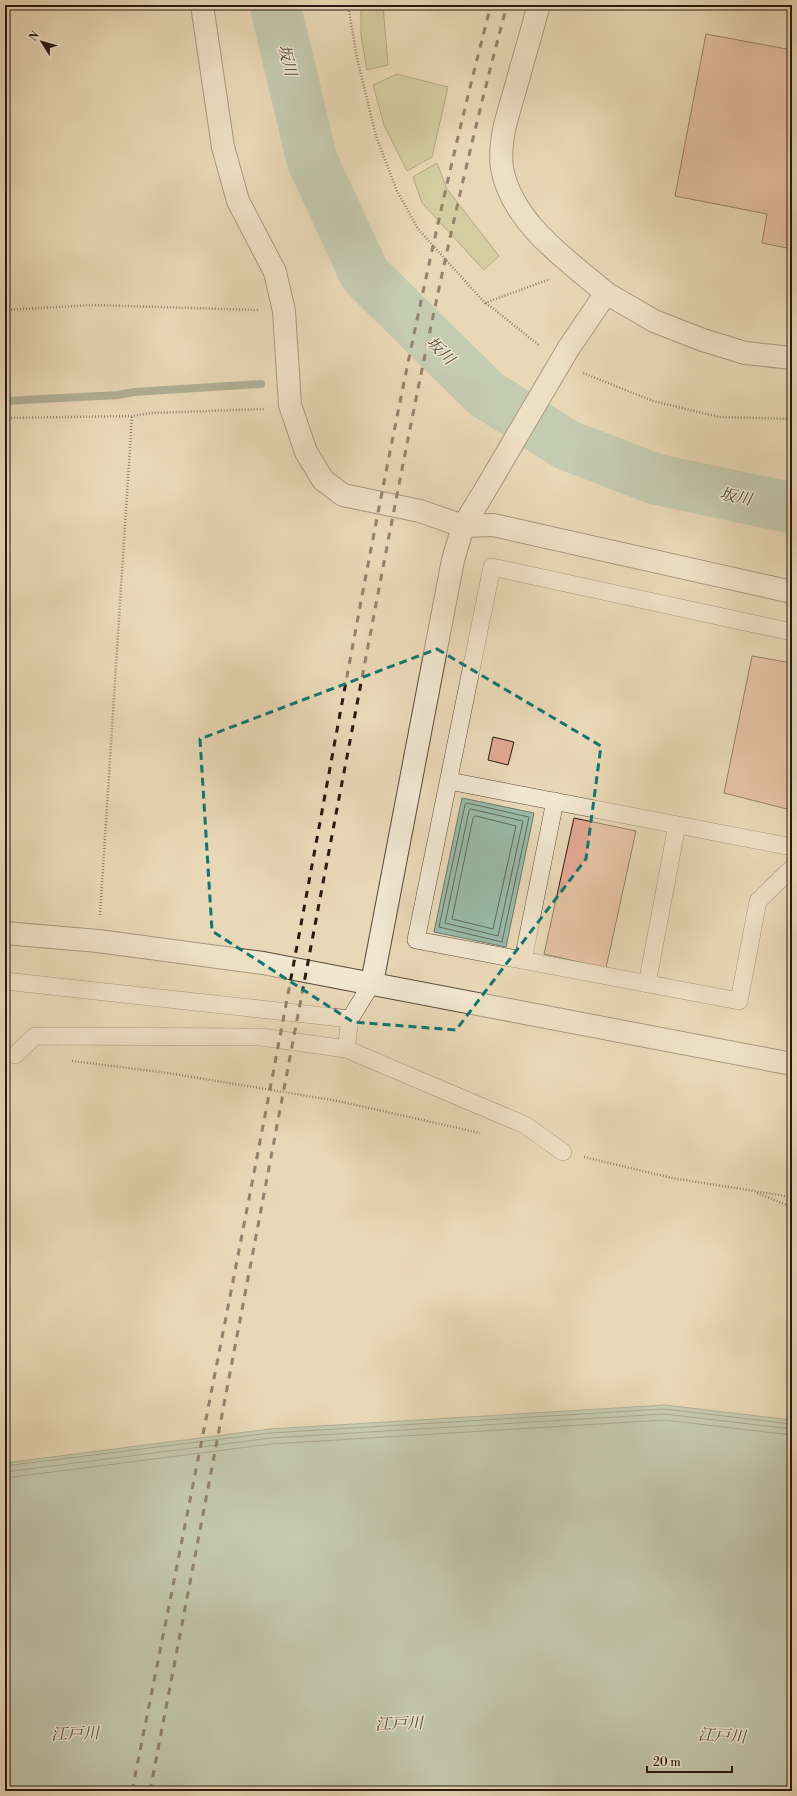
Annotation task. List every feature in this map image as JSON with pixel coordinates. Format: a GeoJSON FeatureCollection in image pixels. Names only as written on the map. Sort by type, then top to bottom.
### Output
{"type":"FeatureCollection","features":[{"type":"Feature","properties":{"kind":"street"},"geometry":{"type":"LineString","coordinates":[[202,5],[223,147],[238,201],[275,272],[284,311],[290,405],[306,452],[323,480],[344,495],[420,511],[463,526],[493,525],[792,592]]}},
{"type":"Feature","properties":{"kind":"street"},"geometry":{"type":"LineString","coordinates":[[539,5],[505,125],[502,144],[502,167],[507,186],[519,209],[539,235],[606,293],[654,321],[703,340],[745,353],[792,358]]}},
{"type":"Feature","properties":{"kind":"street"},"geometry":{"type":"LineString","coordinates":[[372,983],[452,560],[463,526],[568,349],[606,293]]}},
{"type":"Feature","properties":{"kind":"street"},"geometry":{"type":"LineString","coordinates":[[5,933],[98,941],[263,963],[792,1064]]}},
{"type":"Feature","properties":{"kind":"lane"},"geometry":{"type":"LineString","coordinates":[[792,632],[492,567],[416,940],[739,1001],[758,901],[792,868]]}},
{"type":"Feature","properties":{"kind":"lane"},"geometry":{"type":"LineString","coordinates":[[449,781],[792,847]]}},
{"type":"Feature","properties":{"kind":"lane"},"geometry":{"type":"LineString","coordinates":[[523,960],[555,801]]}},
{"type":"Feature","properties":{"kind":"lane"},"geometry":{"type":"LineString","coordinates":[[647,984],[678,825]]}},
{"type":"Feature","properties":{"kind":"lane"},"geometry":{"type":"LineString","coordinates":[[5,981],[350,1019]]}},
{"type":"Feature","properties":{"kind":"lane"},"geometry":{"type":"LineString","coordinates":[[346,1049],[350,1019],[372,983]]}},
{"type":"Feature","properties":{"kind":"lane"},"geometry":{"type":"LineString","coordinates":[[15,1054],[35,1036],[261,1037],[346,1049],[525,1125],[563,1152]]}},
{"type":"Feature","properties":{"kind":"path"},"geometry":{"type":"LineString","coordinates":[[348,5],[356,58],[376,136],[397,191],[418,229],[486,303],[546,350]]}},
{"type":"Feature","properties":{"kind":"path"},"geometry":{"type":"LineString","coordinates":[[486,303],[546,282],[572,264]]}},
{"type":"Feature","properties":{"kind":"path"},"geometry":{"type":"LineString","coordinates":[[5,310],[93,305],[284,311]]}},
{"type":"Feature","properties":{"kind":"path"},"geometry":{"type":"LineString","coordinates":[[577,370],[653,402],[719,417],[792,419]]}},
{"type":"Feature","properties":{"kind":"path"},"geometry":{"type":"LineString","coordinates":[[5,418],[132,416],[152,413],[263,410],[290,405]]}},
{"type":"Feature","properties":{"kind":"path"},"geometry":{"type":"LineString","coordinates":[[98,941],[132,416]]}},
{"type":"Feature","properties":{"kind":"path"},"geometry":{"type":"LineString","coordinates":[[69,1061],[168,1073],[338,1101],[485,1134]]}},
{"type":"Feature","properties":{"kind":"path"},"geometry":{"type":"LineString","coordinates":[[563,1152],[672,1178],[792,1197]]}},
{"type":"Feature","properties":{"kind":"path"},"geometry":{"type":"LineString","coordinates":[[751,1190],[792,1206]]}},
{"type":"Feature","properties":{"kind":"highlighted area"},"geometry":{"type":"Polygon","coordinates":[[[437,649],[601,746],[586,859],[456,1030],[353,1022],[212,931],[200,739],[437,649]]]}},
{"type":"Feature","properties":{"kind":"shaded area"},"geometry":{"type":"Polygon","coordinates":[[[361,5],[383,5],[388,65],[367,70],[361,36],[361,5]]]}},
{"type":"Feature","properties":{"kind":"shaded area"},"geometry":{"type":"Polygon","coordinates":[[[397,74],[448,87],[432,157],[407,171],[384,125],[373,85],[397,74]]]}},
{"type":"Feature","properties":{"kind":"shaded area"},"geometry":{"type":"Polygon","coordinates":[[[437,163],[447,189],[499,256],[484,270],[422,203],[413,177],[437,163]]]}},
{"type":"Feature","properties":{"kind":"water"},"geometry":{"type":"Polygon","coordinates":[[[462,798],[534,813],[506,947],[434,932],[462,798]]]}},
{"type":"Feature","properties":{"kind":"water","name":"江戸川"},"geometry":{"type":"Polygon","coordinates":[[[665,1405],[792,1420],[792,1791],[5,1791],[5,1463],[270,1429],[665,1405]]]}},
{"type":"Feature","properties":{"kind":"building"},"geometry":{"type":"Polygon","coordinates":[[[706,34],[792,50],[792,249],[762,243],[767,214],[675,196],[706,34]]]}},
{"type":"Feature","properties":{"kind":"building"},"geometry":{"type":"Polygon","coordinates":[[[752,656],[792,663],[792,785],[787,809],[724,793],[752,656]]]}},
{"type":"Feature","properties":{"kind":"building"},"geometry":{"type":"Polygon","coordinates":[[[493,737],[514,742],[508,765],[488,760],[493,737]]]}},
{"type":"Feature","properties":{"kind":"building"},"geometry":{"type":"Polygon","coordinates":[[[574,818],[636,831],[606,968],[544,954],[574,818]]]}},
{"type":"Feature","properties":{"kind":"waterway","name":"坂川"},"geometry":{"type":"LineString","coordinates":[[275,5],[312,160],[365,275],[486,394],[567,445],[655,479],[792,508]]}},
{"type":"Feature","properties":{"kind":"waterway"},"geometry":{"type":"LineString","coordinates":[[5,401],[118,395],[134,392],[261,384]]}},
{"type":"Feature","properties":{"kind":"railway"},"geometry":{"type":"LineString","coordinates":[[132,1791],[261,1137],[388,460],[436,232],[491,5]]}},
{"type":"Feature","properties":{"kind":"railway"},"geometry":{"type":"LineString","coordinates":[[150,1791],[416,397],[459,200],[507,5]]}}]}
